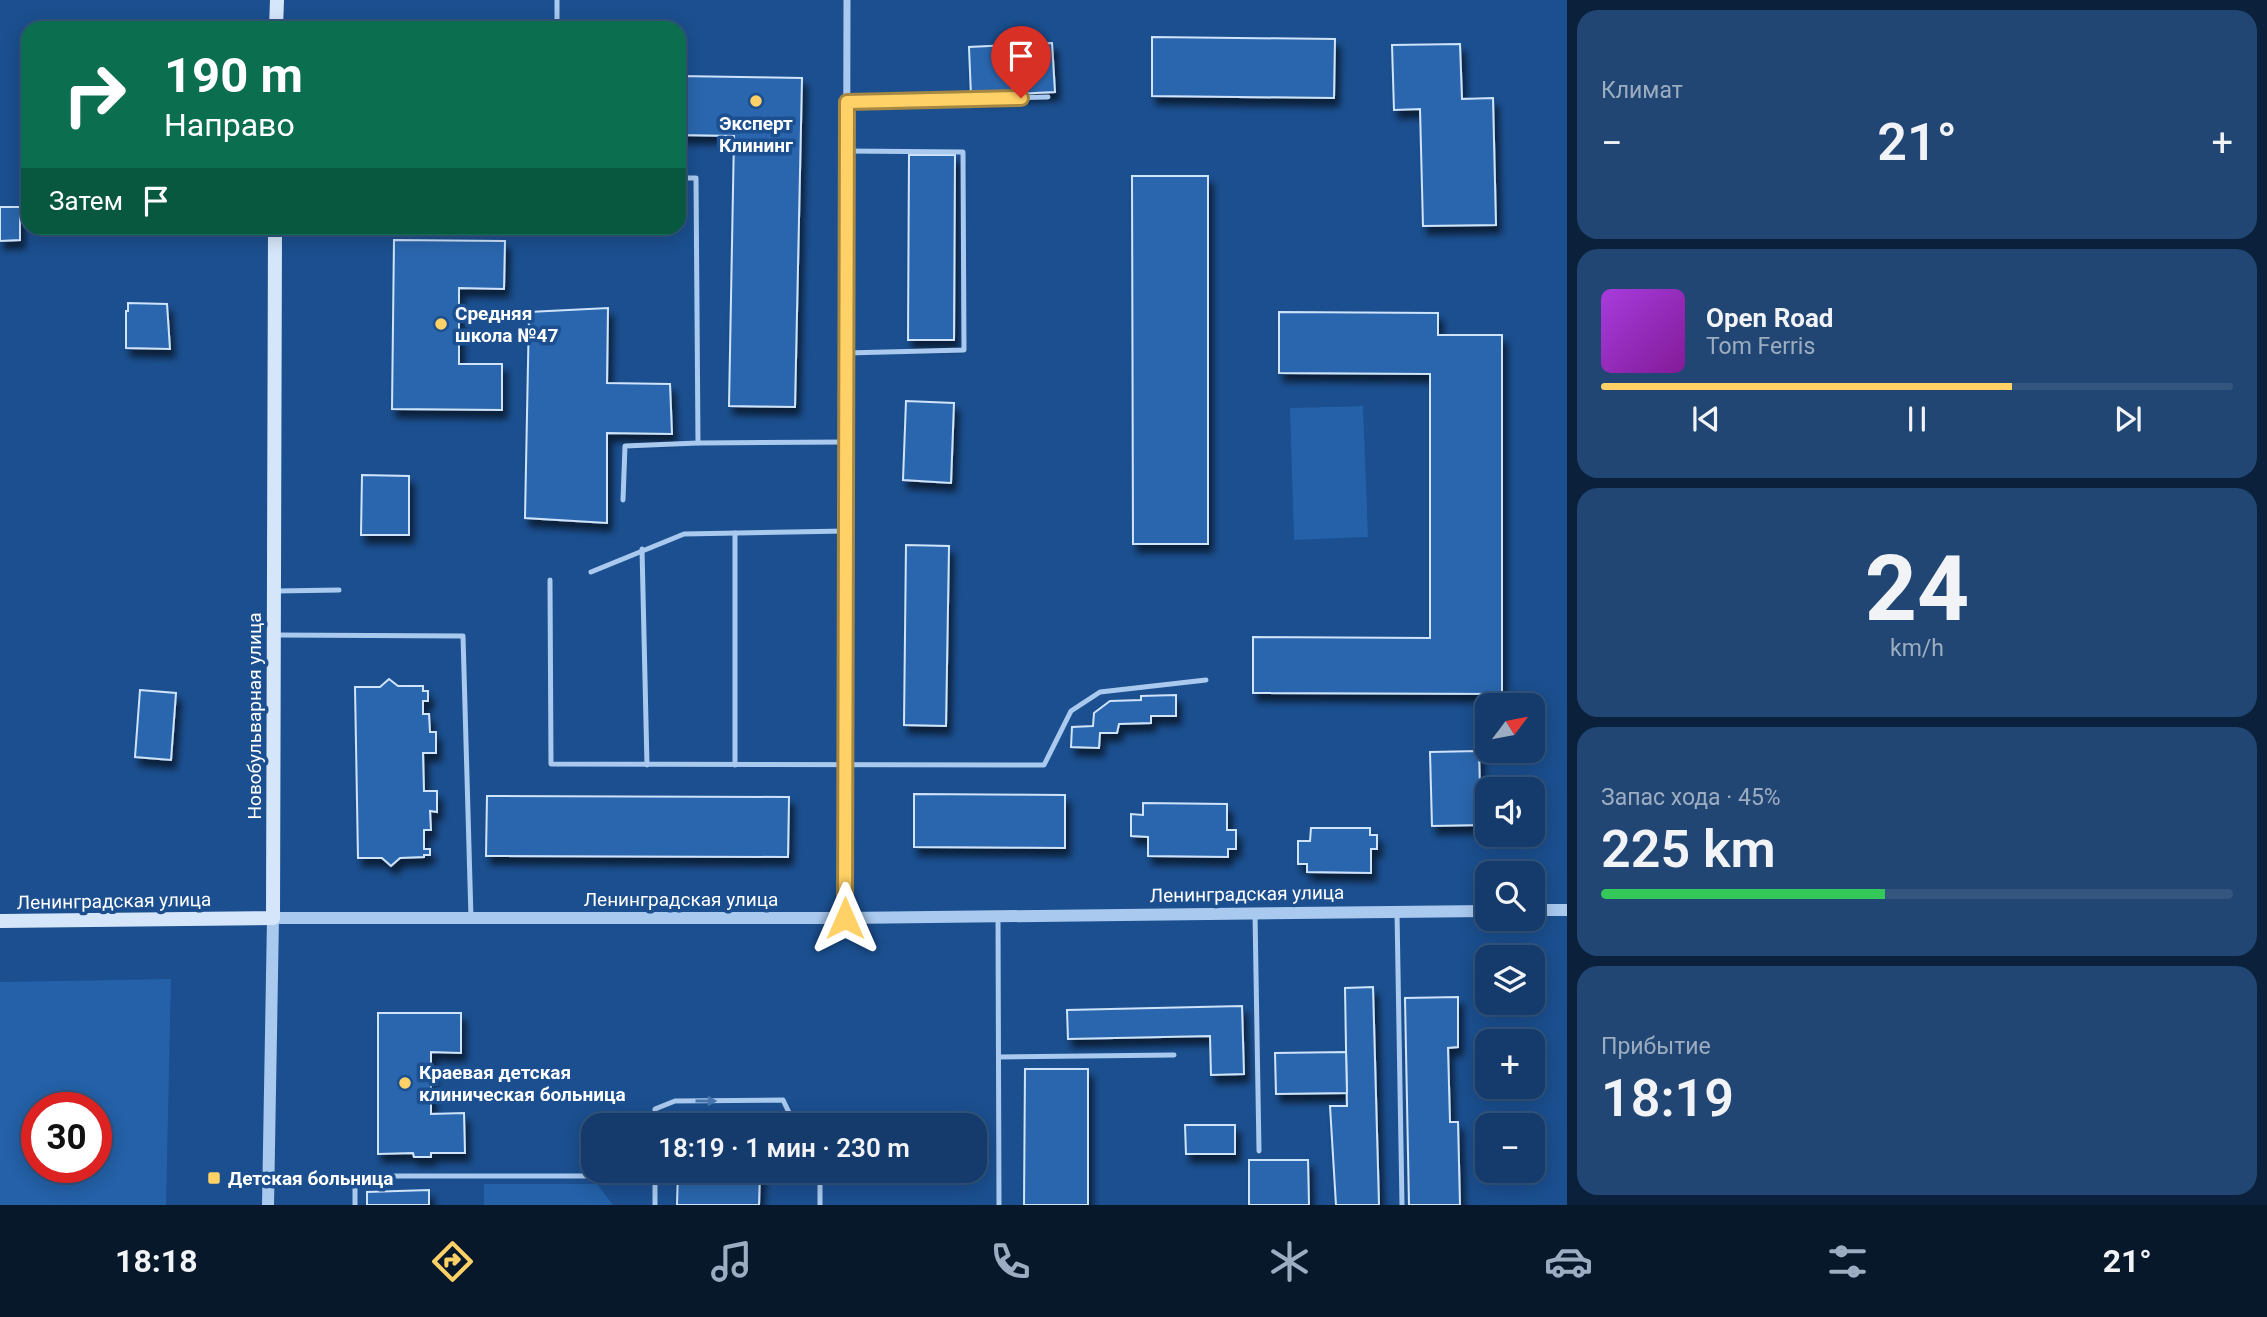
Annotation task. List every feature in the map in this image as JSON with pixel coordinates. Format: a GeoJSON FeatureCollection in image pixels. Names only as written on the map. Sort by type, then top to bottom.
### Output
{"type":"FeatureCollection","features":[{"type":"Feature","properties":{"kind":"main road"},"geometry":{"type":"LineString","coordinates":[[276,21],[277,0]]}},
{"type":"Feature","properties":{"kind":"main road","name":"Новобульварная улица"},"geometry":{"type":"LineString","coordinates":[[272,918],[275,235]]}},
{"type":"Feature","properties":{"kind":"main road","name":"Ленинградская улица"},"geometry":{"type":"LineString","coordinates":[[0,921],[272,918]]}},
{"type":"Feature","properties":{"kind":"street"},"geometry":{"type":"LineString","coordinates":[[845,918],[848,0]]}},
{"type":"Feature","properties":{"kind":"street"},"geometry":{"type":"LineString","coordinates":[[1545,910],[1567,910]]}},
{"type":"Feature","properties":{"kind":"street","name":"Ленинградская улица"},"geometry":{"type":"LineString","coordinates":[[272,918],[845,918],[1475,911]]}},
{"type":"Feature","properties":{"kind":"street","name":"Новобульварная улица"},"geometry":{"type":"LineString","coordinates":[[268,1205],[272,918]]}},
{"type":"Feature","properties":{"kind":"lane"},"geometry":{"type":"LineString","coordinates":[[557,0],[557,21]]}},
{"type":"Feature","properties":{"kind":"lane"},"geometry":{"type":"LineString","coordinates":[[847,102],[1048,97]]}},
{"type":"Feature","properties":{"kind":"lane"},"geometry":{"type":"LineString","coordinates":[[846,353],[964,351],[963,152],[847,151]]}},
{"type":"Feature","properties":{"kind":"lane"},"geometry":{"type":"LineString","coordinates":[[686,178],[696,178],[698,443]]}},
{"type":"Feature","properties":{"kind":"lane"},"geometry":{"type":"LineString","coordinates":[[622,500],[625,446],[846,442]]}},
{"type":"Feature","properties":{"kind":"lane"},"geometry":{"type":"LineString","coordinates":[[591,572],[684,534],[846,531]]}},
{"type":"Feature","properties":{"kind":"lane"},"geometry":{"type":"LineString","coordinates":[[735,533],[735,765]]}},
{"type":"Feature","properties":{"kind":"lane"},"geometry":{"type":"LineString","coordinates":[[642,549],[647,765]]}},
{"type":"Feature","properties":{"kind":"lane"},"geometry":{"type":"LineString","coordinates":[[550,580],[551,764],[1044,765],[1071,711],[1100,692],[1206,680]]}},
{"type":"Feature","properties":{"kind":"lane"},"geometry":{"type":"LineString","coordinates":[[274,591],[339,590]]}},
{"type":"Feature","properties":{"kind":"lane"},"geometry":{"type":"LineString","coordinates":[[274,635],[463,636],[471,918]]}},
{"type":"Feature","properties":{"kind":"lane"},"geometry":{"type":"LineString","coordinates":[[1397,912],[1402,1205]]}},
{"type":"Feature","properties":{"kind":"lane"},"geometry":{"type":"LineString","coordinates":[[1255,914],[1259,1151]]}},
{"type":"Feature","properties":{"kind":"lane"},"geometry":{"type":"LineString","coordinates":[[998,917],[999,1205]]}},
{"type":"Feature","properties":{"kind":"lane"},"geometry":{"type":"LineString","coordinates":[[999,1057],[1174,1055]]}},
{"type":"Feature","properties":{"kind":"lane"},"geometry":{"type":"LineString","coordinates":[[655,1113],[655,1109],[674,1101],[770,1100],[783,1100],[789,1113]]}},
{"type":"Feature","properties":{"kind":"lane"},"geometry":{"type":"LineString","coordinates":[[355,1205],[355,1176],[581,1174]]}},
{"type":"Feature","properties":{"kind":"lane"},"geometry":{"type":"LineString","coordinates":[[655,1183],[655,1205]]}},
{"type":"Feature","properties":{"kind":"lane"},"geometry":{"type":"LineString","coordinates":[[820,1183],[820,1205]]}},
{"type":"Feature","properties":{"kind":"shaded area"},"geometry":{"type":"Polygon","coordinates":[[[1363,406],[1368,537],[1294,540],[1290,408],[1363,406]]]}},
{"type":"Feature","properties":{"kind":"shaded area"},"geometry":{"type":"Polygon","coordinates":[[[171,979],[166,1205],[0,1205],[0,982],[171,979]]]}},
{"type":"Feature","properties":{"kind":"shaded area"},"geometry":{"type":"Polygon","coordinates":[[[484,1184],[597,1184],[613,1205],[484,1205],[484,1184]]]}},
{"type":"Feature","properties":{"kind":"building"},"geometry":{"type":"Polygon","coordinates":[[[1152,37],[1335,39],[1334,98],[1152,96],[1152,37]]]}},
{"type":"Feature","properties":{"kind":"building"},"geometry":{"type":"Polygon","coordinates":[[[1052,43],[1055,92],[971,96],[969,47],[1052,43]]]}},
{"type":"Feature","properties":{"kind":"building"},"geometry":{"type":"Polygon","coordinates":[[[1460,44],[1462,99],[1493,98],[1496,225],[1423,226],[1420,109],[1394,110],[1392,45],[1460,44]]]}},
{"type":"Feature","properties":{"kind":"building"},"geometry":{"type":"Polygon","coordinates":[[[686,76],[802,78],[795,407],[729,406],[734,136],[686,135],[686,76]]]}},
{"type":"Feature","properties":{"kind":"building"},"geometry":{"type":"Polygon","coordinates":[[[909,155],[955,155],[954,340],[908,340],[909,155]]]}},
{"type":"Feature","properties":{"kind":"building"},"geometry":{"type":"Polygon","coordinates":[[[1132,176],[1208,176],[1208,544],[1133,544],[1132,176]]]}},
{"type":"Feature","properties":{"kind":"building"},"geometry":{"type":"Polygon","coordinates":[[[0,207],[20,207],[20,240],[0,241],[0,207]]]}},
{"type":"Feature","properties":{"kind":"building"},"geometry":{"type":"Polygon","coordinates":[[[394,240],[505,241],[504,289],[459,288],[459,364],[502,364],[502,410],[392,409],[394,240]]]}},
{"type":"Feature","properties":{"kind":"building"},"geometry":{"type":"Polygon","coordinates":[[[128,303],[167,304],[170,349],[126,348],[128,303]]]}},
{"type":"Feature","properties":{"kind":"building"},"geometry":{"type":"Polygon","coordinates":[[[608,308],[607,383],[670,384],[672,434],[607,433],[607,523],[525,518],[529,312],[608,308]]]}},
{"type":"Feature","properties":{"kind":"building"},"geometry":{"type":"Polygon","coordinates":[[[1279,312],[1438,313],[1438,335],[1502,335],[1502,693],[1253,693],[1253,637],[1430,638],[1430,374],[1279,373],[1279,312]]]}},
{"type":"Feature","properties":{"kind":"building"},"geometry":{"type":"Polygon","coordinates":[[[906,401],[954,403],[951,483],[903,480],[906,401]]]}},
{"type":"Feature","properties":{"kind":"building"},"geometry":{"type":"Polygon","coordinates":[[[362,475],[409,476],[409,535],[361,535],[362,475]]]}},
{"type":"Feature","properties":{"kind":"building"},"geometry":{"type":"Polygon","coordinates":[[[906,545],[949,546],[946,726],[904,725],[906,545]]]}},
{"type":"Feature","properties":{"kind":"building"},"geometry":{"type":"Polygon","coordinates":[[[389,679],[398,686],[423,686],[423,691],[428,691],[428,701],[423,701],[423,714],[429,714],[430,732],[436,732],[436,753],[423,753],[424,791],[437,791],[437,812],[430,811],[431,830],[424,830],[424,849],[430,849],[430,855],[400,858],[391,866],[382,858],[358,858],[355,687],[380,687],[389,679]]]}},
{"type":"Feature","properties":{"kind":"building"},"geometry":{"type":"Polygon","coordinates":[[[140,690],[176,693],[171,760],[135,757],[140,690]]]}},
{"type":"Feature","properties":{"kind":"building"},"geometry":{"type":"Polygon","coordinates":[[[1176,695],[1176,716],[1151,716],[1151,723],[1119,724],[1117,733],[1100,733],[1099,748],[1071,747],[1072,727],[1093,726],[1094,713],[1110,701],[1141,700],[1141,696],[1176,695]]]}},
{"type":"Feature","properties":{"kind":"building"},"geometry":{"type":"Polygon","coordinates":[[[1475,751],[1475,763],[1479,763],[1480,777],[1475,777],[1475,825],[1432,826],[1430,752],[1475,751]]]}},
{"type":"Feature","properties":{"kind":"building"},"geometry":{"type":"Polygon","coordinates":[[[914,794],[1065,795],[1065,848],[914,847],[914,794]]]}},
{"type":"Feature","properties":{"kind":"building"},"geometry":{"type":"Polygon","coordinates":[[[487,796],[789,797],[788,857],[486,856],[487,796]]]}},
{"type":"Feature","properties":{"kind":"building"},"geometry":{"type":"Polygon","coordinates":[[[1143,803],[1227,804],[1227,830],[1236,830],[1236,849],[1228,849],[1228,857],[1148,856],[1148,837],[1131,836],[1131,814],[1143,815],[1143,803]]]}},
{"type":"Feature","properties":{"kind":"building"},"geometry":{"type":"Polygon","coordinates":[[[1311,828],[1370,828],[1370,835],[1377,835],[1377,849],[1371,849],[1371,873],[1307,872],[1307,864],[1298,864],[1298,841],[1310,841],[1311,828]]]}},
{"type":"Feature","properties":{"kind":"building"},"geometry":{"type":"Polygon","coordinates":[[[1373,987],[1379,1205],[1336,1205],[1330,1106],[1347,1106],[1345,988],[1373,987]]]}},
{"type":"Feature","properties":{"kind":"building"},"geometry":{"type":"Polygon","coordinates":[[[1458,997],[1458,1047],[1448,1048],[1450,1122],[1458,1122],[1460,1205],[1409,1205],[1405,998],[1458,997]]]}},
{"type":"Feature","properties":{"kind":"building"},"geometry":{"type":"Polygon","coordinates":[[[1242,1006],[1244,1074],[1211,1075],[1210,1036],[1068,1039],[1067,1010],[1242,1006]]]}},
{"type":"Feature","properties":{"kind":"building","name":"Краевая детская клиническая больница"},"geometry":{"type":"Polygon","coordinates":[[[378,1013],[461,1013],[461,1053],[431,1052],[431,1114],[464,1113],[465,1153],[431,1153],[431,1157],[414,1157],[413,1153],[378,1154],[378,1013]]]}},
{"type":"Feature","properties":{"kind":"building"},"geometry":{"type":"Polygon","coordinates":[[[1346,1052],[1347,1093],[1276,1094],[1275,1053],[1346,1052]]]}},
{"type":"Feature","properties":{"kind":"building"},"geometry":{"type":"Polygon","coordinates":[[[1025,1069],[1088,1069],[1088,1205],[1024,1205],[1025,1069]]]}},
{"type":"Feature","properties":{"kind":"building"},"geometry":{"type":"Polygon","coordinates":[[[1185,1125],[1235,1125],[1235,1154],[1186,1154],[1185,1125]]]}},
{"type":"Feature","properties":{"kind":"building"},"geometry":{"type":"Polygon","coordinates":[[[1249,1160],[1308,1160],[1309,1205],[1249,1205],[1249,1160]]]}},
{"type":"Feature","properties":{"kind":"building"},"geometry":{"type":"Polygon","coordinates":[[[678,1183],[760,1183],[759,1205],[677,1205],[678,1183]]]}},
{"type":"Feature","properties":{"kind":"building"},"geometry":{"type":"Polygon","coordinates":[[[429,1190],[429,1205],[367,1205],[367,1192],[429,1190]]]}},
{"type":"Feature","properties":{"kind":"place","name":"Эксперт Клининг"},"geometry":{"type":"Point","coordinates":[756,101]}},
{"type":"Feature","properties":{"kind":"place","name":"Средняя школа №47"},"geometry":{"type":"Point","coordinates":[441,324]}},
{"type":"Feature","properties":{"kind":"place","name":"Краевая детская клиническая больница"},"geometry":{"type":"Point","coordinates":[405,1083]}},
{"type":"Feature","properties":{"kind":"place","name":"Детская больница"},"geometry":{"type":"Point","coordinates":[214,1178]}},
{"type":"Feature","properties":{"kind":"route"},"geometry":{"type":"LineString","coordinates":[[845,918],[847,102],[1021,98]]}}]}
